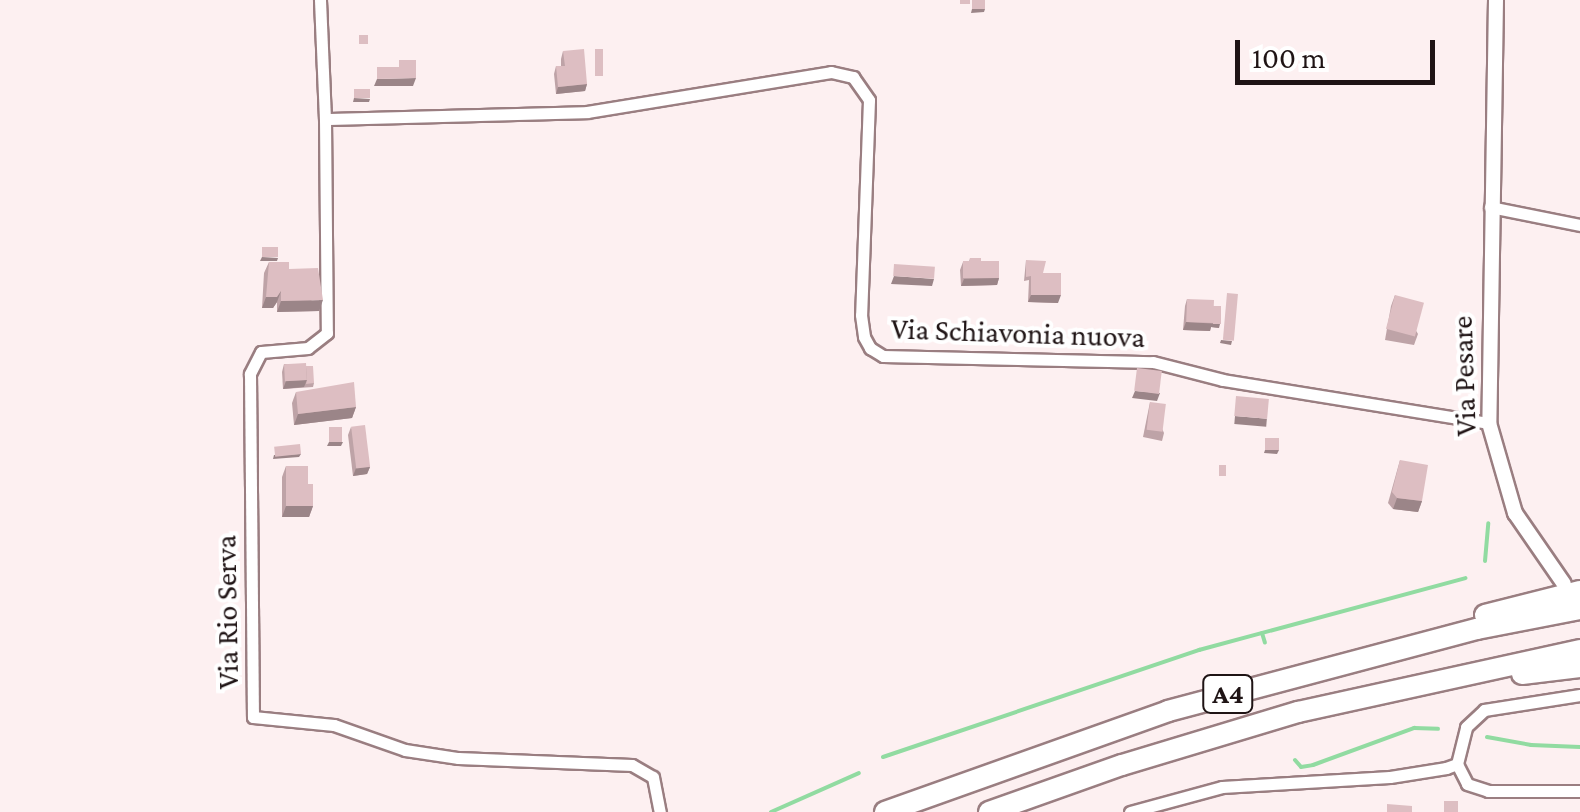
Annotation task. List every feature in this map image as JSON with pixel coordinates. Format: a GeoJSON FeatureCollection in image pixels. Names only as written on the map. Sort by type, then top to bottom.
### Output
{"type":"FeatureCollection","features":[{"type":"Feature","properties":{"kind":"highway"},"geometry":{"type":"LineString","coordinates":[[1309,671],[1359,647],[1572,587]]}},
{"type":"Feature","properties":{"kind":"highway","name":"A4"},"geometry":{"type":"LineString","coordinates":[[885,812],[1048,750],[1309,671],[1580,609]]}},
{"type":"Feature","properties":{"kind":"highway","name":"A4"},"geometry":{"type":"LineString","coordinates":[[989,812],[1122,765],[1372,693],[1580,650]]}},
{"type":"Feature","properties":{"kind":"highway"},"geometry":{"type":"LineString","coordinates":[[1372,693],[1410,696],[1580,667]]}},
{"type":"Feature","properties":{"kind":"street"},"geometry":{"type":"LineString","coordinates":[[320,0],[325,119]]}},
{"type":"Feature","properties":{"kind":"street","name":"Via Pesare"},"geometry":{"type":"LineString","coordinates":[[1496,0],[1489,423],[1514,512],[1572,587]]}},
{"type":"Feature","properties":{"kind":"street","name":"Via Schiavonia nuova"},"geometry":{"type":"LineString","coordinates":[[325,119],[587,112],[844,72],[862,85],[869,100],[862,315],[864,337],[870,348],[883,356],[1153,362],[1223,380],[1489,423]]}},
{"type":"Feature","properties":{"kind":"street","name":"Via Rio Serva"},"geometry":{"type":"LineString","coordinates":[[325,119],[327,333],[308,348],[261,352],[250,374],[253,717],[334,725],[405,750],[458,758],[632,765],[654,777],[660,812]]}},
{"type":"Feature","properties":{"kind":"street"},"geometry":{"type":"LineString","coordinates":[[1490,207],[1580,226]]}},
{"type":"Feature","properties":{"kind":"street"},"geometry":{"type":"LineString","coordinates":[[1580,695],[1484,710],[1466,727],[1457,764],[1467,784],[1488,790],[1580,791]]}},
{"type":"Feature","properties":{"kind":"street"},"geometry":{"type":"LineString","coordinates":[[1130,812],[1222,787],[1390,776],[1457,764]]}},
{"type":"Feature","properties":{"kind":"building"},"geometry":{"type":"Polygon","coordinates":[[[972,0],[985,0],[985,9],[972,9],[972,0]]]}},
{"type":"Feature","properties":{"kind":"building"},"geometry":{"type":"Polygon","coordinates":[[[359,35],[368,35],[368,44],[359,44],[359,35]]]}},
{"type":"Feature","properties":{"kind":"building"},"geometry":{"type":"Polygon","coordinates":[[[584,49],[587,84],[558,87],[556,66],[565,66],[563,51],[584,49]]]}},
{"type":"Feature","properties":{"kind":"building"},"geometry":{"type":"Polygon","coordinates":[[[595,49],[603,49],[603,76],[595,76],[595,49]]]}},
{"type":"Feature","properties":{"kind":"building"},"geometry":{"type":"Polygon","coordinates":[[[399,60],[416,60],[416,78],[377,79],[377,67],[399,67],[399,60]]]}},
{"type":"Feature","properties":{"kind":"building"},"geometry":{"type":"Polygon","coordinates":[[[354,89],[370,89],[370,98],[354,98],[354,89]]]}},
{"type":"Feature","properties":{"kind":"building"},"geometry":{"type":"Polygon","coordinates":[[[262,247],[278,247],[278,257],[262,257],[262,247]]]}},
{"type":"Feature","properties":{"kind":"building"},"geometry":{"type":"Polygon","coordinates":[[[1026,260],[1046,261],[1043,273],[1026,277],[1026,260]]]}},
{"type":"Feature","properties":{"kind":"building"},"geometry":{"type":"Polygon","coordinates":[[[963,261],[999,261],[999,278],[963,278],[963,261]]]}},
{"type":"Feature","properties":{"kind":"building"},"geometry":{"type":"Polygon","coordinates":[[[269,262],[289,262],[289,269],[318,268],[323,300],[281,301],[281,291],[277,297],[266,297],[269,262]]]}},
{"type":"Feature","properties":{"kind":"building"},"geometry":{"type":"Polygon","coordinates":[[[894,264],[935,267],[934,279],[893,276],[894,264]]]}},
{"type":"Feature","properties":{"kind":"building"},"geometry":{"type":"Polygon","coordinates":[[[1031,273],[1061,273],[1061,295],[1031,295],[1031,273]]]}},
{"type":"Feature","properties":{"kind":"building"},"geometry":{"type":"Polygon","coordinates":[[[1227,293],[1238,294],[1234,341],[1223,340],[1227,293]]]}},
{"type":"Feature","properties":{"kind":"building"},"geometry":{"type":"Polygon","coordinates":[[[1395,295],[1424,303],[1415,337],[1386,329],[1395,295]]]}},
{"type":"Feature","properties":{"kind":"building"},"geometry":{"type":"Polygon","coordinates":[[[1187,299],[1214,300],[1213,323],[1186,322],[1187,299]]]}},
{"type":"Feature","properties":{"kind":"building"},"geometry":{"type":"Polygon","coordinates":[[[1213,306],[1221,306],[1221,324],[1213,324],[1213,306]]]}},
{"type":"Feature","properties":{"kind":"building"},"geometry":{"type":"Polygon","coordinates":[[[306,363],[307,380],[285,381],[284,364],[306,363]]]}},
{"type":"Feature","properties":{"kind":"building"},"geometry":{"type":"Polygon","coordinates":[[[306,366],[313,366],[314,383],[306,384],[306,366]]]}},
{"type":"Feature","properties":{"kind":"building"},"geometry":{"type":"Polygon","coordinates":[[[1137,368],[1162,371],[1159,394],[1134,391],[1137,368]]]}},
{"type":"Feature","properties":{"kind":"building"},"geometry":{"type":"Polygon","coordinates":[[[354,382],[356,407],[298,414],[296,392],[354,382]]]}},
{"type":"Feature","properties":{"kind":"building"},"geometry":{"type":"Polygon","coordinates":[[[1236,396],[1269,399],[1267,419],[1234,416],[1236,396]]]}},
{"type":"Feature","properties":{"kind":"building"},"geometry":{"type":"Polygon","coordinates":[[[1150,402],[1166,404],[1162,432],[1147,430],[1150,402]]]}},
{"type":"Feature","properties":{"kind":"building"},"geometry":{"type":"Polygon","coordinates":[[[365,425],[370,467],[356,468],[351,427],[365,425]]]}},
{"type":"Feature","properties":{"kind":"building"},"geometry":{"type":"Polygon","coordinates":[[[329,427],[342,427],[342,442],[329,442],[329,427]]]}},
{"type":"Feature","properties":{"kind":"building"},"geometry":{"type":"Polygon","coordinates":[[[1265,438],[1279,438],[1279,450],[1265,450],[1265,438]]]}},
{"type":"Feature","properties":{"kind":"building"},"geometry":{"type":"Polygon","coordinates":[[[300,444],[301,454],[275,457],[274,447],[300,444]]]}},
{"type":"Feature","properties":{"kind":"building"},"geometry":{"type":"Polygon","coordinates":[[[1400,460],[1428,465],[1422,501],[1397,498],[1392,492],[1400,460]]]}},
{"type":"Feature","properties":{"kind":"building"},"geometry":{"type":"Polygon","coordinates":[[[1219,465],[1226,465],[1226,476],[1219,476],[1219,465]]]}},
{"type":"Feature","properties":{"kind":"building"},"geometry":{"type":"Polygon","coordinates":[[[286,466],[308,466],[313,506],[286,506],[286,466]]]}},
{"type":"Feature","properties":{"kind":"building"},"geometry":{"type":"Polygon","coordinates":[[[1444,801],[1458,801],[1458,812],[1444,812],[1444,801]]]}},
{"type":"Feature","properties":{"kind":"building"},"geometry":{"type":"Polygon","coordinates":[[[1387,804],[1412,806],[1412,812],[1387,812],[1387,804]]]}},
{"type":"Feature","properties":{"kind":"waterway"},"geometry":{"type":"LineString","coordinates":[[1485,561],[1488,523]]}},
{"type":"Feature","properties":{"kind":"waterway"},"geometry":{"type":"LineString","coordinates":[[883,757],[1199,650],[1465,578]]}},
{"type":"Feature","properties":{"kind":"waterway"},"geometry":{"type":"LineString","coordinates":[[1262,633],[1265,643]]}},
{"type":"Feature","properties":{"kind":"waterway"},"geometry":{"type":"LineString","coordinates":[[1295,760],[1301,767],[1313,765],[1414,728],[1438,729]]}},
{"type":"Feature","properties":{"kind":"waterway"},"geometry":{"type":"LineString","coordinates":[[1487,737],[1531,745],[1580,747]]}},
{"type":"Feature","properties":{"kind":"waterway"},"geometry":{"type":"LineString","coordinates":[[771,812],[859,773]]}}]}
